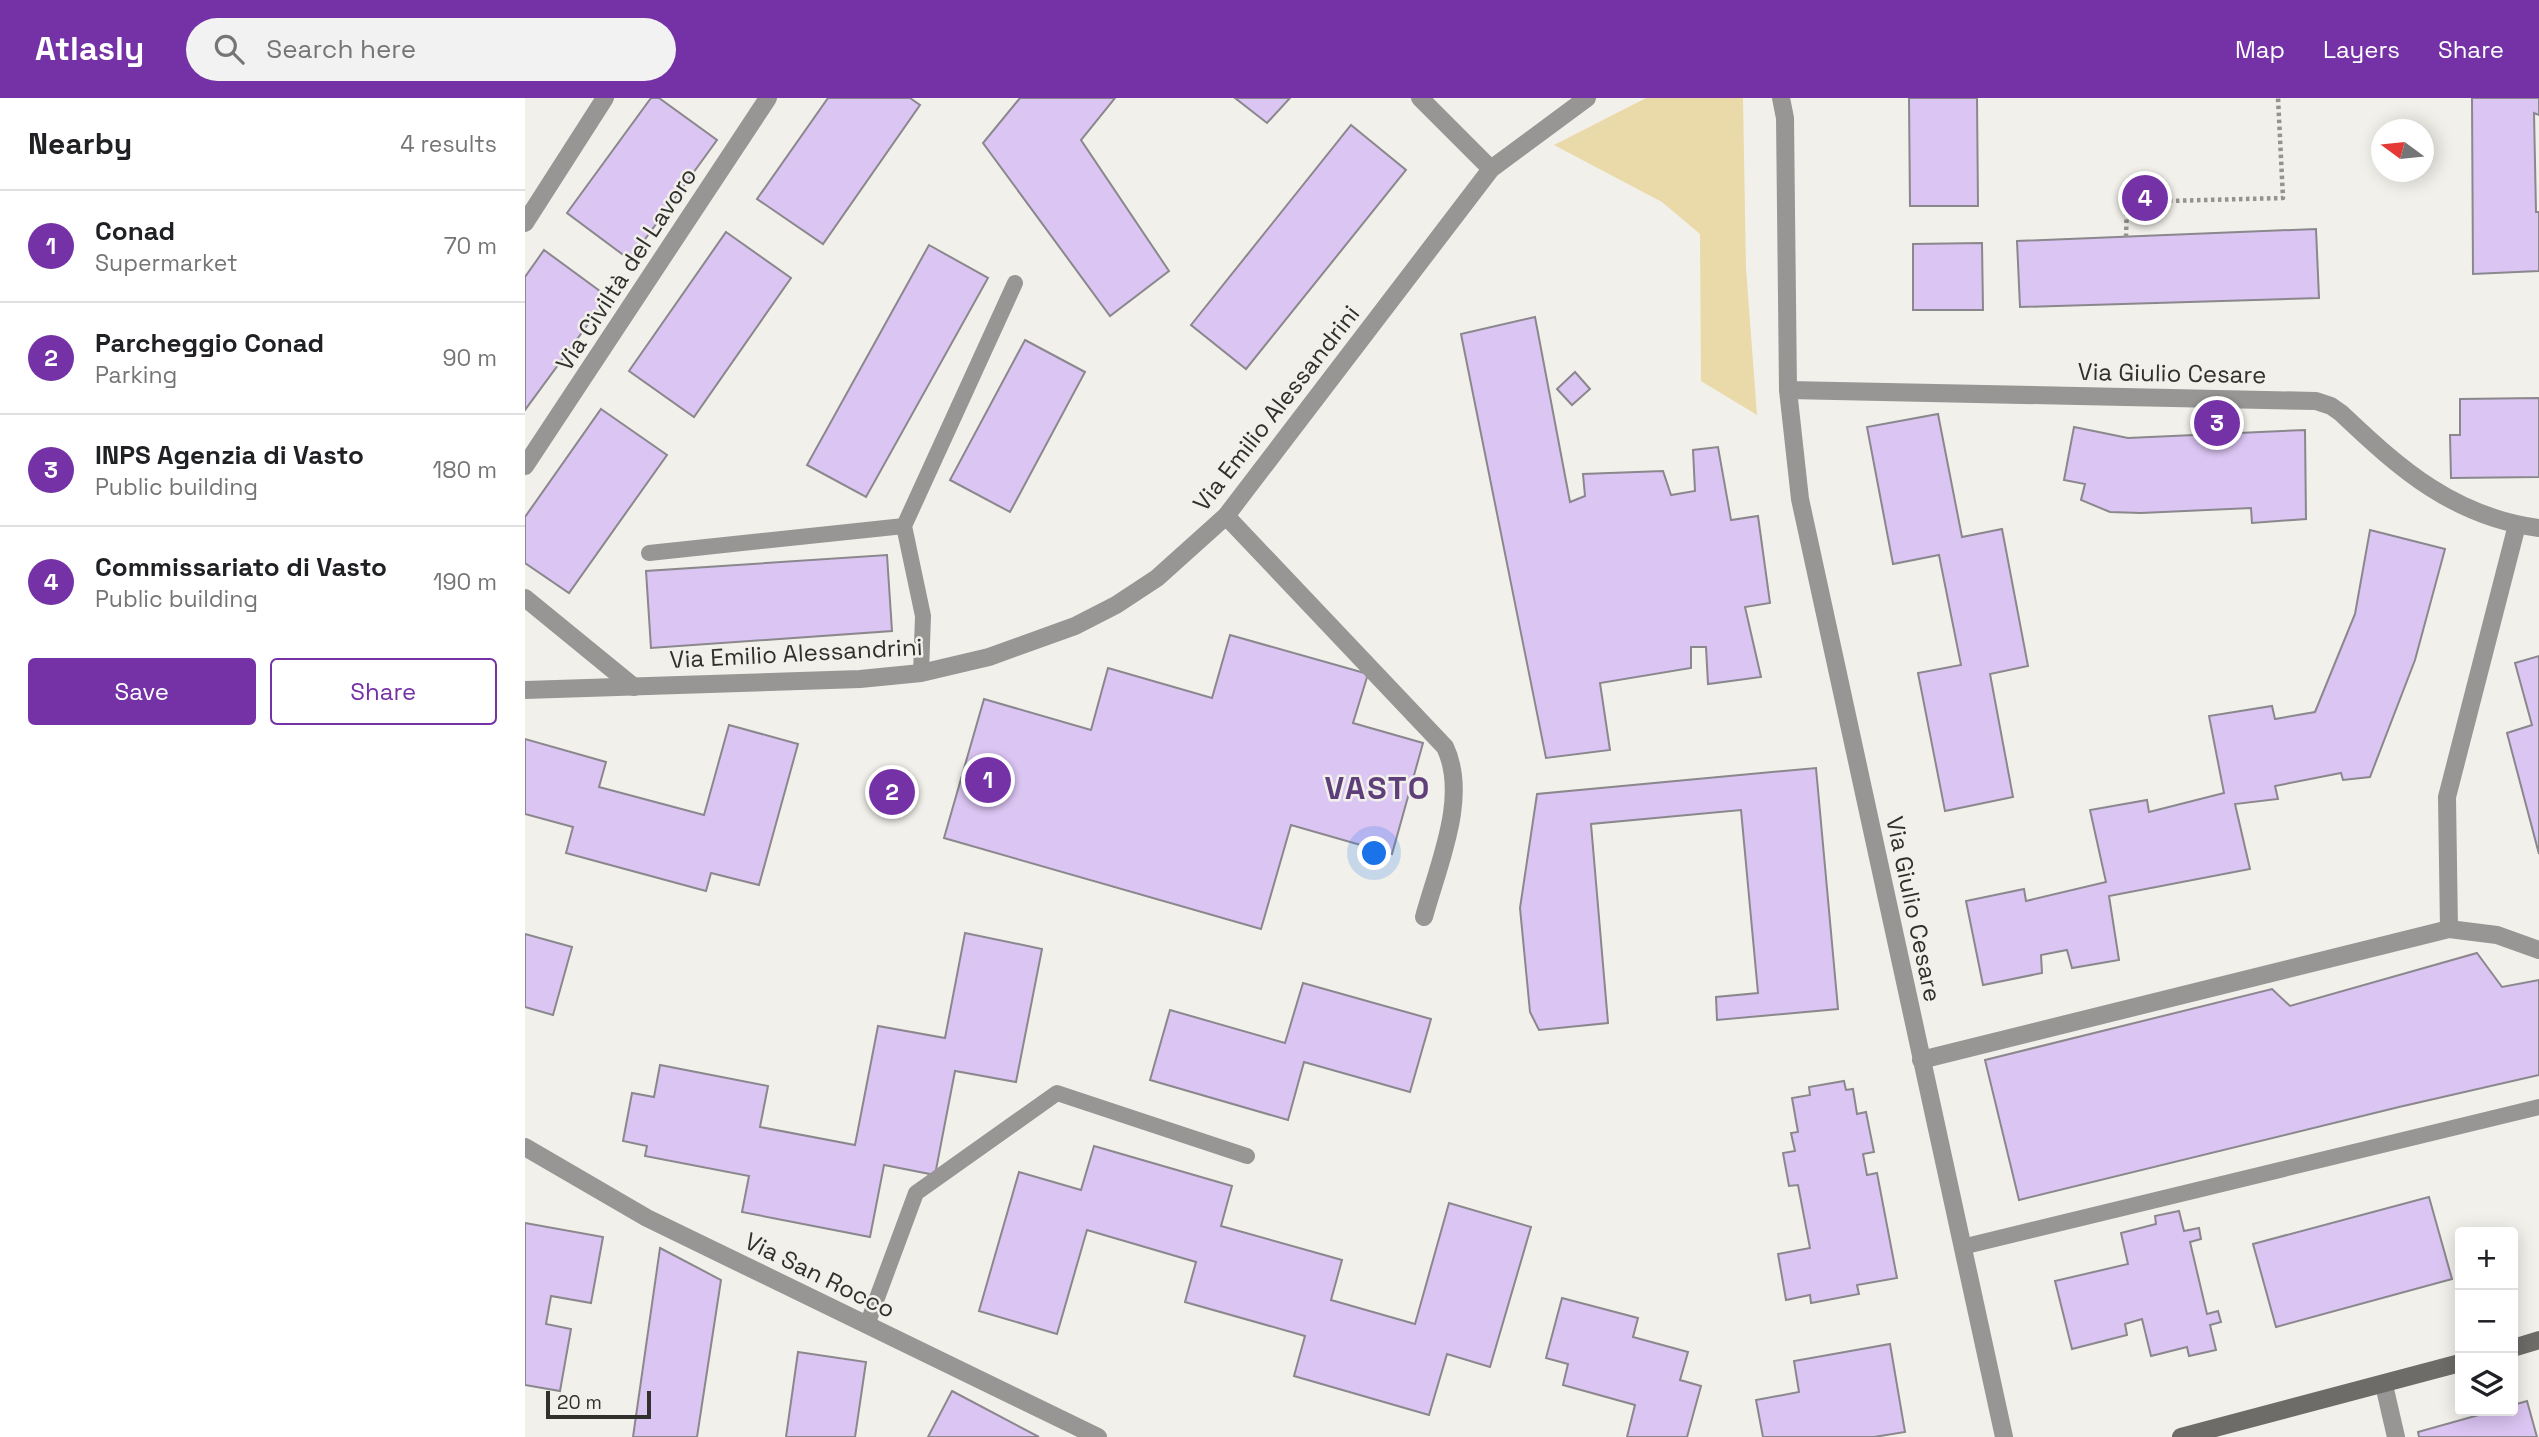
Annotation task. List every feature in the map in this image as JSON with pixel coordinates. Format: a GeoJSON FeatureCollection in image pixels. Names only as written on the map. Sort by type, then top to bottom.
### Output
{"type":"FeatureCollection","features":[{"type":"Feature","properties":{"kind":"main road"},"geometry":{"type":"LineString","coordinates":[[2518,1346],[2539,1340]]}},
{"type":"Feature","properties":{"kind":"main road"},"geometry":{"type":"LineString","coordinates":[[2181,1437],[2455,1364]]}},
{"type":"Feature","properties":{"kind":"street"},"geometry":{"type":"LineString","coordinates":[[525,223],[605,98]]}},
{"type":"Feature","properties":{"kind":"street","name":"Via Civiltà del Lavoro"},"geometry":{"type":"LineString","coordinates":[[525,466],[768,98]]}},
{"type":"Feature","properties":{"kind":"street"},"geometry":{"type":"LineString","coordinates":[[1420,98],[1491,169]]}},
{"type":"Feature","properties":{"kind":"street","name":"Via Emilio Alessandrini"},"geometry":{"type":"LineString","coordinates":[[525,690],[860,679],[922,673],[989,657],[1075,626],[1096,615],[1157,578],[1226,516],[1491,169],[1587,98]]}},
{"type":"Feature","properties":{"kind":"street","name":"Via Giulio Cesare"},"geometry":{"type":"LineString","coordinates":[[1780,98],[1785,118],[1788,390],[1800,499],[2004,1437]]}},
{"type":"Feature","properties":{"kind":"street","name":"Via Giulio Cesare"},"geometry":{"type":"LineString","coordinates":[[1785,118],[1791,98]]}},
{"type":"Feature","properties":{"kind":"street","name":"Via Giulio Cesare"},"geometry":{"type":"LineString","coordinates":[[1788,390],[2316,401],[2341,413],[2405,472],[2465,507],[2517,525],[2539,528]]}},
{"type":"Feature","properties":{"kind":"street"},"geometry":{"type":"LineString","coordinates":[[1226,516],[1445,747],[1453,764],[1453,809],[1424,917]]}},
{"type":"Feature","properties":{"kind":"street"},"geometry":{"type":"LineString","coordinates":[[2449,929],[2447,797],[2517,525]]}},
{"type":"Feature","properties":{"kind":"street"},"geometry":{"type":"LineString","coordinates":[[525,598],[634,687]]}},
{"type":"Feature","properties":{"kind":"street"},"geometry":{"type":"LineString","coordinates":[[1921,1059],[2449,929],[2497,935],[2539,950]]}},
{"type":"Feature","properties":{"kind":"street","name":"Via San Rocco"},"geometry":{"type":"LineString","coordinates":[[525,1147],[647,1218],[1098,1437]]}},
{"type":"Feature","properties":{"kind":"street"},"geometry":{"type":"LineString","coordinates":[[2384,1385],[2396,1437]]}},
{"type":"Feature","properties":{"kind":"lane"},"geometry":{"type":"LineString","coordinates":[[922,673],[923,616],[904,526],[1015,283]]}},
{"type":"Feature","properties":{"kind":"lane"},"geometry":{"type":"LineString","coordinates":[[649,553],[904,526]]}},
{"type":"Feature","properties":{"kind":"lane"},"geometry":{"type":"LineString","coordinates":[[867,1325],[916,1193],[1056,1093],[1247,1156]]}},
{"type":"Feature","properties":{"kind":"lane"},"geometry":{"type":"LineString","coordinates":[[1962,1247],[2539,1107]]}},
{"type":"Feature","properties":{"kind":"path"},"geometry":{"type":"LineString","coordinates":[[2126,237],[2127,202],[2283,198],[2278,98]]}},
{"type":"Feature","properties":{"kind":"shaded area"},"geometry":{"type":"Polygon","coordinates":[[[1646,98],[1743,98],[1746,268],[1757,415],[1701,381],[1700,234],[1662,202],[1554,145],[1646,98]]]}},
{"type":"Feature","properties":{"kind":"building"},"geometry":{"type":"Polygon","coordinates":[[[651,98],[659,98],[717,140],[630,260],[567,213],[651,98]]]}},
{"type":"Feature","properties":{"kind":"building"},"geometry":{"type":"Polygon","coordinates":[[[828,98],[910,98],[920,105],[823,244],[757,199],[828,98]]]}},
{"type":"Feature","properties":{"kind":"building"},"geometry":{"type":"Polygon","coordinates":[[[1020,98],[1115,98],[1081,140],[1169,271],[1110,316],[983,143],[1020,98]]]}},
{"type":"Feature","properties":{"kind":"building"},"geometry":{"type":"Polygon","coordinates":[[[1235,98],[1290,98],[1267,123],[1235,98]]]}},
{"type":"Feature","properties":{"kind":"building"},"geometry":{"type":"Polygon","coordinates":[[[1909,98],[1977,98],[1978,206],[1910,206],[1909,98]]]}},
{"type":"Feature","properties":{"kind":"building"},"geometry":{"type":"Polygon","coordinates":[[[2472,98],[2539,98],[2539,115],[2534,113],[2539,271],[2473,274],[2472,98]]]}},
{"type":"Feature","properties":{"kind":"building"},"geometry":{"type":"Polygon","coordinates":[[[1351,125],[1406,170],[1246,369],[1191,325],[1351,125]]]}},
{"type":"Feature","properties":{"kind":"building"},"geometry":{"type":"Polygon","coordinates":[[[2316,229],[2319,298],[2020,307],[2017,241],[2316,229]]]}},
{"type":"Feature","properties":{"kind":"building"},"geometry":{"type":"Polygon","coordinates":[[[726,232],[791,278],[694,417],[629,371],[726,232]]]}},
{"type":"Feature","properties":{"kind":"building"},"geometry":{"type":"Polygon","coordinates":[[[1982,243],[1983,310],[1913,310],[1913,244],[1982,243]]]}},
{"type":"Feature","properties":{"kind":"building"},"geometry":{"type":"Polygon","coordinates":[[[929,245],[988,278],[866,497],[807,465],[929,245]]]}},
{"type":"Feature","properties":{"kind":"building"},"geometry":{"type":"Polygon","coordinates":[[[544,250],[608,297],[525,410],[525,277],[544,250]]]}},
{"type":"Feature","properties":{"kind":"building"},"geometry":{"type":"Polygon","coordinates":[[[1535,317],[1570,502],[1585,496],[1583,474],[1663,471],[1671,495],[1695,491],[1693,450],[1718,447],[1731,520],[1758,516],[1770,603],[1745,607],[1761,677],[1708,684],[1706,647],[1691,647],[1691,668],[1600,683],[1610,750],[1546,758],[1461,334],[1535,317]]]}},
{"type":"Feature","properties":{"kind":"building"},"geometry":{"type":"Polygon","coordinates":[[[1025,340],[1085,372],[1010,512],[950,480],[1025,340]]]}},
{"type":"Feature","properties":{"kind":"building"},"geometry":{"type":"Polygon","coordinates":[[[1575,372],[1590,389],[1572,405],[1557,389],[1575,372]]]}},
{"type":"Feature","properties":{"kind":"building"},"geometry":{"type":"Polygon","coordinates":[[[2539,398],[2539,477],[2451,478],[2450,435],[2460,435],[2460,399],[2539,398]]]}},
{"type":"Feature","properties":{"kind":"building"},"geometry":{"type":"Polygon","coordinates":[[[601,409],[667,455],[569,593],[525,563],[525,517],[601,409]]]}},
{"type":"Feature","properties":{"kind":"building"},"geometry":{"type":"Polygon","coordinates":[[[1938,414],[1962,537],[2002,529],[2028,666],[1990,674],[2013,797],[1945,811],[1918,673],[1961,665],[1939,555],[1893,564],[1867,427],[1938,414]]]}},
{"type":"Feature","properties":{"kind":"building"},"geometry":{"type":"Polygon","coordinates":[[[2074,427],[2128,438],[2305,430],[2306,519],[2252,523],[2251,508],[2110,512],[2081,500],[2085,484],[2064,480],[2074,427]]]}},
{"type":"Feature","properties":{"kind":"building"},"geometry":{"type":"Polygon","coordinates":[[[2370,530],[2445,549],[2415,660],[2370,777],[2343,780],[2341,773],[2275,786],[2278,799],[2235,804],[2250,869],[2109,896],[2119,960],[2072,968],[2067,950],[2041,955],[2042,973],[1983,985],[1966,901],[2024,889],[2026,901],[2106,882],[2090,810],[2147,800],[2149,812],[2224,793],[2209,716],[2272,706],[2275,719],[2315,712],[2355,614],[2370,530]]]}},
{"type":"Feature","properties":{"kind":"building"},"geometry":{"type":"Polygon","coordinates":[[[887,555],[892,631],[651,648],[646,571],[887,555]]]}},
{"type":"Feature","properties":{"kind":"building"},"geometry":{"type":"Polygon","coordinates":[[[1230,635],[1368,674],[1353,723],[1423,743],[1392,854],[1291,825],[1261,929],[944,838],[984,699],[1091,730],[1108,668],[1212,698],[1230,635]]]}},
{"type":"Feature","properties":{"kind":"building"},"geometry":{"type":"Polygon","coordinates":[[[2539,656],[2539,854],[2507,733],[2532,725],[2515,663],[2539,656]]]}},
{"type":"Feature","properties":{"kind":"building"},"geometry":{"type":"Polygon","coordinates":[[[729,725],[798,744],[759,885],[711,873],[706,891],[566,853],[573,827],[525,814],[525,739],[606,762],[599,787],[704,815],[729,725]]]}},
{"type":"Feature","properties":{"kind":"building"},"geometry":{"type":"Polygon","coordinates":[[[1816,768],[1838,1009],[1717,1020],[1716,997],[1758,993],[1741,810],[1591,824],[1608,1023],[1539,1030],[1530,1012],[1520,908],[1537,794],[1816,768]]]}},
{"type":"Feature","properties":{"kind":"building"},"geometry":{"type":"Polygon","coordinates":[[[965,933],[1042,949],[1016,1082],[955,1071],[935,1175],[884,1165],[870,1237],[742,1212],[749,1176],[645,1156],[647,1146],[623,1141],[632,1093],[654,1097],[660,1065],[768,1086],[760,1127],[855,1145],[878,1026],[945,1038],[965,933]]]}},
{"type":"Feature","properties":{"kind":"building"},"geometry":{"type":"Polygon","coordinates":[[[525,934],[572,947],[553,1015],[525,1007],[525,934]]]}},
{"type":"Feature","properties":{"kind":"building"},"geometry":{"type":"Polygon","coordinates":[[[2477,953],[2502,987],[2539,980],[2539,1075],[2019,1200],[1985,1060],[2272,989],[2290,1006],[2477,953]]]}},
{"type":"Feature","properties":{"kind":"building"},"geometry":{"type":"Polygon","coordinates":[[[1303,983],[1431,1019],[1410,1092],[1304,1062],[1288,1120],[1150,1080],[1170,1010],[1285,1043],[1303,983]]]}},
{"type":"Feature","properties":{"kind":"building"},"geometry":{"type":"Polygon","coordinates":[[[1844,1081],[1846,1090],[1853,1089],[1857,1114],[1866,1112],[1874,1152],[1863,1154],[1867,1175],[1877,1173],[1897,1278],[1857,1285],[1859,1294],[1811,1303],[1810,1295],[1786,1300],[1778,1254],[1810,1248],[1798,1185],[1789,1186],[1783,1153],[1795,1151],[1791,1133],[1798,1132],[1792,1098],[1810,1095],[1809,1087],[1844,1081]]]}},
{"type":"Feature","properties":{"kind":"building"},"geometry":{"type":"Polygon","coordinates":[[[1094,1146],[1232,1186],[1221,1226],[1342,1260],[1331,1300],[1415,1324],[1449,1203],[1531,1227],[1490,1367],[1447,1354],[1429,1415],[1294,1376],[1305,1336],[1185,1302],[1196,1262],[1087,1230],[1057,1334],[979,1311],[1019,1172],[1081,1190],[1094,1146]]]}},
{"type":"Feature","properties":{"kind":"building"},"geometry":{"type":"Polygon","coordinates":[[[2429,1197],[2452,1279],[2276,1327],[2253,1244],[2429,1197]]]}},
{"type":"Feature","properties":{"kind":"building"},"geometry":{"type":"Polygon","coordinates":[[[2179,1211],[2184,1231],[2199,1228],[2201,1239],[2190,1242],[2207,1314],[2218,1311],[2221,1322],[2210,1325],[2216,1350],[2189,1356],[2187,1347],[2151,1356],[2142,1319],[2125,1324],[2127,1335],[2072,1349],[2055,1281],[2128,1264],[2121,1233],[2156,1224],[2155,1216],[2179,1211]]]}},
{"type":"Feature","properties":{"kind":"building"},"geometry":{"type":"Polygon","coordinates":[[[525,1223],[603,1237],[591,1303],[551,1296],[546,1324],[571,1329],[560,1391],[525,1385],[525,1223]]]}},
{"type":"Feature","properties":{"kind":"building"},"geometry":{"type":"Polygon","coordinates":[[[660,1248],[721,1280],[697,1437],[633,1437],[660,1248]]]}},
{"type":"Feature","properties":{"kind":"building"},"geometry":{"type":"Polygon","coordinates":[[[1562,1298],[1638,1318],[1633,1337],[1688,1352],[1680,1380],[1701,1386],[1687,1437],[1627,1437],[1635,1405],[1563,1385],[1568,1364],[1546,1358],[1562,1298]]]}},
{"type":"Feature","properties":{"kind":"building"},"geometry":{"type":"Polygon","coordinates":[[[1890,1344],[1905,1432],[1874,1437],[1763,1437],[1756,1400],[1799,1392],[1794,1361],[1890,1344]]]}},
{"type":"Feature","properties":{"kind":"building"},"geometry":{"type":"Polygon","coordinates":[[[798,1352],[866,1362],[855,1437],[786,1437],[798,1352]]]}},
{"type":"Feature","properties":{"kind":"building"},"geometry":{"type":"Polygon","coordinates":[[[952,1391],[1039,1437],[928,1437],[952,1391]]]}},
{"type":"Feature","properties":{"kind":"building"},"geometry":{"type":"Polygon","coordinates":[[[2527,1401],[2537,1437],[2419,1437],[2418,1432],[2475,1416],[2518,1416],[2518,1404],[2527,1401]]]}},
{"type":"Feature","properties":{"kind":"place","name":"Commissariato di Vasto"},"geometry":{"type":"Point","coordinates":[2145,198]}},
{"type":"Feature","properties":{"kind":"place","name":"INPS Agenzia di Vasto"},"geometry":{"type":"Point","coordinates":[2217,423]}},
{"type":"Feature","properties":{"kind":"place","name":"Conad"},"geometry":{"type":"Point","coordinates":[988,780]}},
{"type":"Feature","properties":{"kind":"place","name":"Parcheggio Conad"},"geometry":{"type":"Point","coordinates":[892,792]}},
{"type":"Feature","properties":{"kind":"district","name":"VASTO"},"geometry":{"type":"Point","coordinates":[1378,788]}}]}
